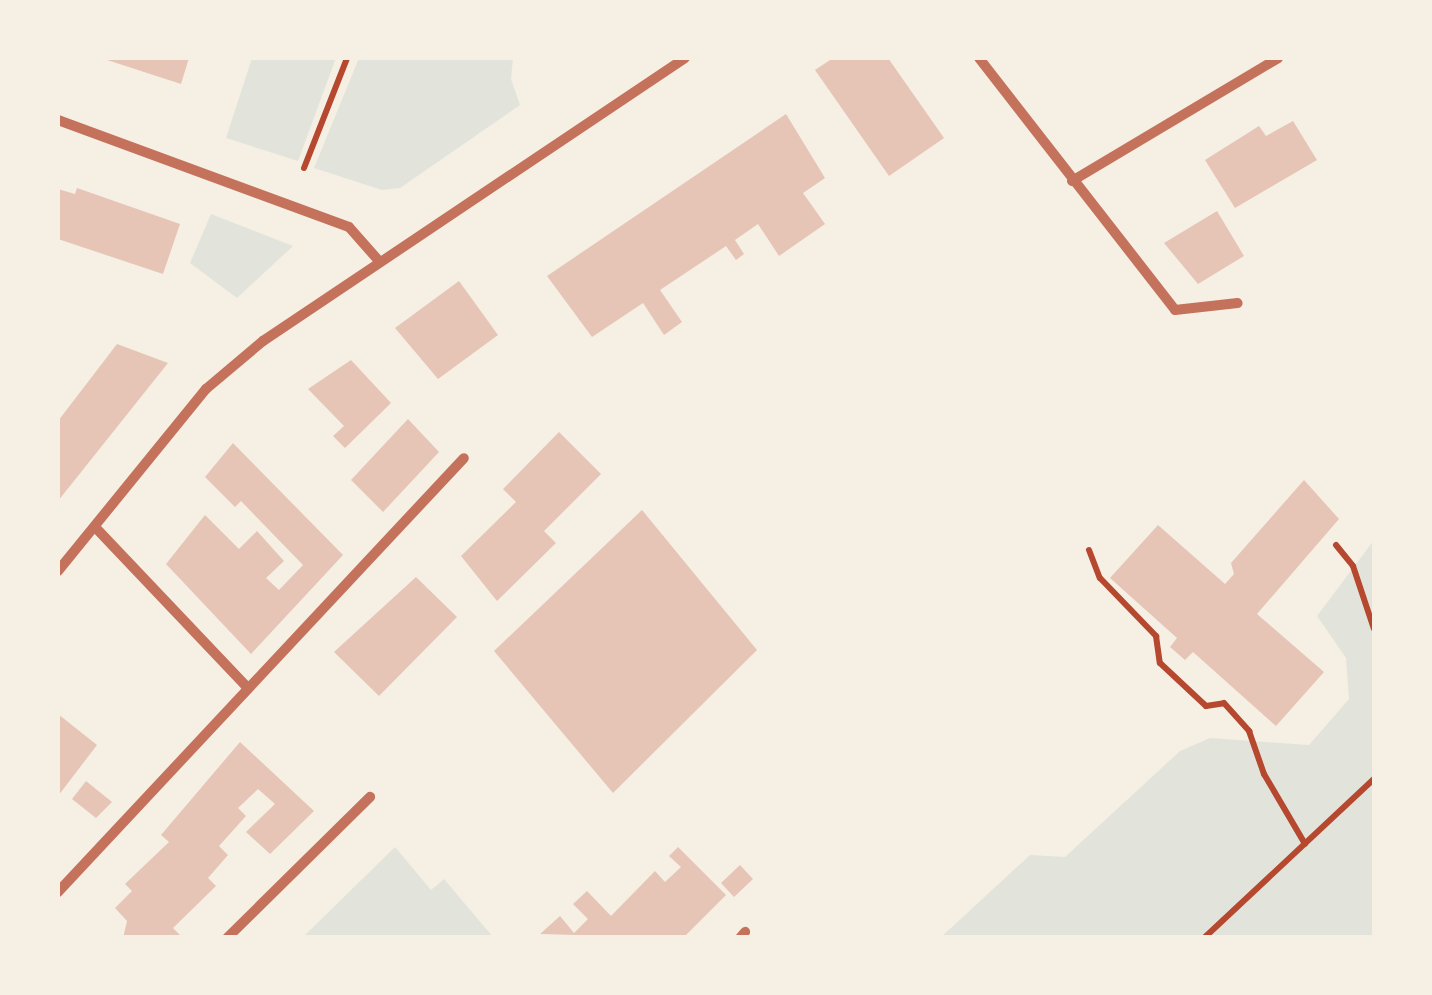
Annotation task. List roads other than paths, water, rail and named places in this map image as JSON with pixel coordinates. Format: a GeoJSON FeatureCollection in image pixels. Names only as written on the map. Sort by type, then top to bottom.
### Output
{"type":"FeatureCollection","features":[{"type":"Feature","properties":{"kind":"street"},"geometry":{"type":"LineString","coordinates":[[58,571],[206,389],[380,262],[686,58]]}},
{"type":"Feature","properties":{"kind":"street"},"geometry":{"type":"LineString","coordinates":[[979,58],[1175,310],[1238,303]]}},
{"type":"Feature","properties":{"kind":"street"},"geometry":{"type":"LineString","coordinates":[[1072,181],[1278,58]]}},
{"type":"Feature","properties":{"kind":"street"},"geometry":{"type":"LineString","coordinates":[[58,120],[349,228],[380,262]]}},
{"type":"Feature","properties":{"kind":"street"},"geometry":{"type":"LineString","coordinates":[[58,892],[464,458]]}},
{"type":"Feature","properties":{"kind":"street"},"geometry":{"type":"LineString","coordinates":[[95,527],[247,686]]}},
{"type":"Feature","properties":{"kind":"street"},"geometry":{"type":"LineString","coordinates":[[227,938],[370,796]]}}]}
